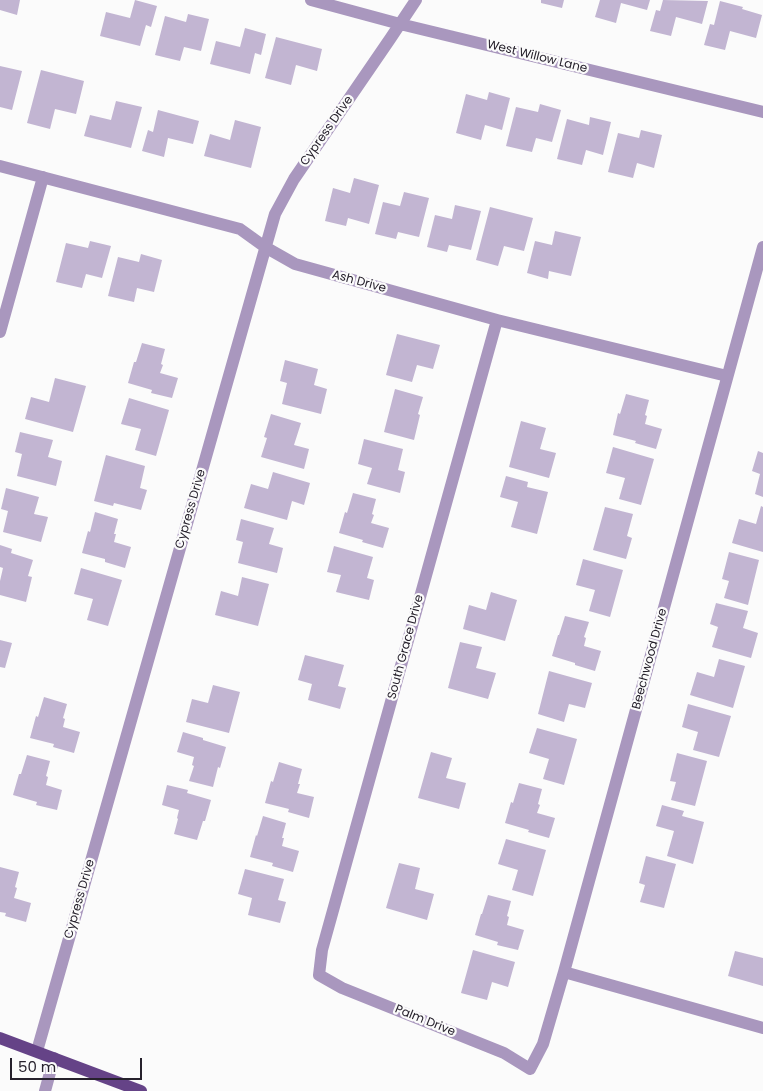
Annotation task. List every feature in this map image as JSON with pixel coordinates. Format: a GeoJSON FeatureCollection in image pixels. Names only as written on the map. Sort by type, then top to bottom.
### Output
{"type":"FeatureCollection","features":[{"type":"Feature","properties":{"kind":"main road"},"geometry":{"type":"LineString","coordinates":[[0,1038],[141,1091]]}},
{"type":"Feature","properties":{"kind":"street","name":"West Willow Lane"},"geometry":{"type":"LineString","coordinates":[[311,0],[400,24],[763,112]]}},
{"type":"Feature","properties":{"kind":"street","name":"Cypress Drive"},"geometry":{"type":"LineString","coordinates":[[37,1051],[275,214],[294,179],[416,0]]}},
{"type":"Feature","properties":{"kind":"street","name":"Ash Drive"},"geometry":{"type":"LineString","coordinates":[[0,166],[240,229],[265,247],[295,264],[497,320],[727,376]]}},
{"type":"Feature","properties":{"kind":"street"},"geometry":{"type":"LineString","coordinates":[[0,332],[43,177]]}},
{"type":"Feature","properties":{"kind":"street","name":"Beechwood Drive"},"geometry":{"type":"LineString","coordinates":[[530,1069],[543,1044],[564,972],[763,248]]}},
{"type":"Feature","properties":{"kind":"street","name":"South Grace Drive"},"geometry":{"type":"LineString","coordinates":[[319,975],[322,950],[497,320]]}},
{"type":"Feature","properties":{"kind":"street"},"geometry":{"type":"LineString","coordinates":[[564,972],[763,1028]]}},
{"type":"Feature","properties":{"kind":"street","name":"Palm Drive"},"geometry":{"type":"LineString","coordinates":[[319,975],[342,988],[504,1053],[530,1069]]}},
{"type":"Feature","properties":{"kind":"street"},"geometry":{"type":"LineString","coordinates":[[45,1091],[54,1058]]}},
{"type":"Feature","properties":{"kind":"building"},"geometry":{"type":"Polygon","coordinates":[[[0,0],[20,0],[17,15],[0,10],[0,0]]]}},
{"type":"Feature","properties":{"kind":"building"},"geometry":{"type":"Polygon","coordinates":[[[135,0],[157,6],[151,27],[146,25],[140,46],[100,36],[106,12],[130,18],[135,0]]]}},
{"type":"Feature","properties":{"kind":"building"},"geometry":{"type":"Polygon","coordinates":[[[541,0],[564,0],[562,8],[541,3],[541,0]]]}},
{"type":"Feature","properties":{"kind":"building"},"geometry":{"type":"Polygon","coordinates":[[[600,0],[650,0],[647,10],[621,3],[616,23],[595,17],[600,0]]]}},
{"type":"Feature","properties":{"kind":"building"},"geometry":{"type":"Polygon","coordinates":[[[663,0],[708,1],[702,24],[676,17],[671,36],[650,31],[656,10],[660,11],[663,0]]]}},
{"type":"Feature","properties":{"kind":"building"},"geometry":{"type":"Polygon","coordinates":[[[720,1],[743,7],[742,9],[762,15],[756,38],[730,31],[725,50],[704,45],[710,24],[714,25],[720,1]]]}},
{"type":"Feature","properties":{"kind":"building"},"geometry":{"type":"Polygon","coordinates":[[[188,14],[209,19],[201,51],[184,47],[180,61],[155,55],[165,16],[186,22],[188,14]]]}},
{"type":"Feature","properties":{"kind":"building"},"geometry":{"type":"Polygon","coordinates":[[[245,28],[266,34],[261,55],[255,53],[250,74],[210,64],[216,41],[240,47],[245,28]]]}},
{"type":"Feature","properties":{"kind":"building"},"geometry":{"type":"Polygon","coordinates":[[[276,37],[322,49],[317,71],[296,65],[291,85],[265,78],[276,37]]]}},
{"type":"Feature","properties":{"kind":"building"},"geometry":{"type":"Polygon","coordinates":[[[0,66],[22,71],[12,110],[0,107],[0,66]]]}},
{"type":"Feature","properties":{"kind":"building"},"geometry":{"type":"Polygon","coordinates":[[[41,70],[84,81],[76,114],[55,109],[50,129],[27,123],[41,70]]]}},
{"type":"Feature","properties":{"kind":"building"},"geometry":{"type":"Polygon","coordinates":[[[489,92],[510,98],[502,130],[485,125],[481,140],[456,133],[466,94],[487,100],[489,92]]]}},
{"type":"Feature","properties":{"kind":"building"},"geometry":{"type":"Polygon","coordinates":[[[116,101],[142,107],[131,148],[84,136],[90,115],[111,120],[116,101]]]}},
{"type":"Feature","properties":{"kind":"building"},"geometry":{"type":"Polygon","coordinates":[[[540,104],[561,110],[552,142],[536,138],[532,152],[506,146],[516,107],[538,112],[540,104]]]}},
{"type":"Feature","properties":{"kind":"building"},"geometry":{"type":"Polygon","coordinates":[[[158,110],[199,121],[193,144],[168,138],[164,157],[142,151],[148,130],[153,132],[158,110]]]}},
{"type":"Feature","properties":{"kind":"building"},"geometry":{"type":"Polygon","coordinates":[[[590,117],[611,122],[603,155],[586,150],[582,165],[557,159],[567,119],[589,125],[590,117]]]}},
{"type":"Feature","properties":{"kind":"building"},"geometry":{"type":"Polygon","coordinates":[[[235,120],[261,127],[251,168],[204,156],[210,134],[230,140],[235,120]]]}},
{"type":"Feature","properties":{"kind":"building"},"geometry":{"type":"Polygon","coordinates":[[[641,130],[662,135],[654,168],[637,163],[633,178],[608,172],[618,133],[639,138],[641,130]]]}},
{"type":"Feature","properties":{"kind":"building"},"geometry":{"type":"Polygon","coordinates":[[[354,178],[379,185],[369,224],[348,218],[346,226],[325,221],[333,188],[350,193],[354,178]]]}},
{"type":"Feature","properties":{"kind":"building"},"geometry":{"type":"Polygon","coordinates":[[[404,192],[429,198],[419,237],[398,232],[396,239],[375,234],[383,202],[400,206],[404,192]]]}},
{"type":"Feature","properties":{"kind":"building"},"geometry":{"type":"Polygon","coordinates":[[[455,205],[481,211],[471,250],[449,245],[447,252],[427,247],[435,215],[452,219],[455,205]]]}},
{"type":"Feature","properties":{"kind":"building"},"geometry":{"type":"Polygon","coordinates":[[[490,207],[533,218],[524,251],[504,246],[498,266],[476,260],[490,207]]]}},
{"type":"Feature","properties":{"kind":"building"},"geometry":{"type":"Polygon","coordinates":[[[555,231],[581,237],[571,276],[549,271],[548,279],[527,273],[535,241],[552,245],[555,231]]]}},
{"type":"Feature","properties":{"kind":"building"},"geometry":{"type":"Polygon","coordinates":[[[90,241],[111,246],[102,278],[86,274],[82,288],[56,282],[66,243],[88,248],[90,241]]]}},
{"type":"Feature","properties":{"kind":"building"},"geometry":{"type":"Polygon","coordinates":[[[141,254],[162,260],[154,292],[137,288],[134,302],[108,296],[118,257],[139,262],[141,254]]]}},
{"type":"Feature","properties":{"kind":"building"},"geometry":{"type":"Polygon","coordinates":[[[397,334],[440,345],[433,369],[417,365],[412,382],[386,375],[397,334]]]}},
{"type":"Feature","properties":{"kind":"building"},"geometry":{"type":"Polygon","coordinates":[[[142,343],[165,349],[160,373],[178,378],[172,398],[151,393],[152,390],[128,383],[142,343]]]}},
{"type":"Feature","properties":{"kind":"building"},"geometry":{"type":"Polygon","coordinates":[[[285,360],[318,369],[314,385],[327,389],[321,414],[282,404],[287,383],[280,381],[285,360]]]}},
{"type":"Feature","properties":{"kind":"building"},"geometry":{"type":"Polygon","coordinates":[[[55,378],[86,386],[73,432],[25,419],[31,397],[49,402],[55,378]]]}},
{"type":"Feature","properties":{"kind":"building"},"geometry":{"type":"Polygon","coordinates":[[[395,389],[423,397],[414,440],[384,432],[395,389]]]}},
{"type":"Feature","properties":{"kind":"building"},"geometry":{"type":"Polygon","coordinates":[[[626,394],[649,400],[645,424],[662,429],[656,449],[613,435],[618,413],[620,414],[626,394]]]}},
{"type":"Feature","properties":{"kind":"building"},"geometry":{"type":"Polygon","coordinates":[[[129,398],[169,410],[156,456],[135,450],[141,429],[121,424],[129,398]]]}},
{"type":"Feature","properties":{"kind":"building"},"geometry":{"type":"Polygon","coordinates":[[[271,414],[301,423],[294,445],[309,449],[304,469],[261,457],[267,438],[264,437],[271,414]]]}},
{"type":"Feature","properties":{"kind":"building"},"geometry":{"type":"Polygon","coordinates":[[[521,421],[546,428],[540,449],[556,453],[549,478],[509,467],[521,421]]]}},
{"type":"Feature","properties":{"kind":"building"},"geometry":{"type":"Polygon","coordinates":[[[20,432],[53,440],[48,457],[62,461],[56,486],[17,476],[22,454],[15,452],[20,432]]]}},
{"type":"Feature","properties":{"kind":"building"},"geometry":{"type":"Polygon","coordinates":[[[364,439],[403,449],[398,470],[405,472],[400,493],[367,484],[372,468],[358,464],[364,439]]]}},
{"type":"Feature","properties":{"kind":"building"},"geometry":{"type":"Polygon","coordinates":[[[613,447],[654,459],[641,505],[619,499],[625,478],[606,473],[613,447]]]}},
{"type":"Feature","properties":{"kind":"building"},"geometry":{"type":"Polygon","coordinates":[[[758,451],[763,453],[763,497],[755,494],[760,474],[752,471],[758,451]]]}},
{"type":"Feature","properties":{"kind":"building"},"geometry":{"type":"Polygon","coordinates":[[[106,455],[145,466],[140,488],[147,490],[141,510],[114,503],[113,506],[94,501],[106,455]]]}},
{"type":"Feature","properties":{"kind":"building"},"geometry":{"type":"Polygon","coordinates":[[[273,472],[310,483],[304,505],[292,501],[287,520],[244,508],[251,484],[268,489],[273,472]]]}},
{"type":"Feature","properties":{"kind":"building"},"geometry":{"type":"Polygon","coordinates":[[[506,476],[528,482],[527,487],[548,492],[537,534],[511,527],[518,502],[500,497],[506,476]]]}},
{"type":"Feature","properties":{"kind":"building"},"geometry":{"type":"Polygon","coordinates":[[[6,488],[39,497],[34,514],[48,517],[41,542],[3,532],[8,511],[1,509],[6,488]]]}},
{"type":"Feature","properties":{"kind":"building"},"geometry":{"type":"Polygon","coordinates":[[[353,493],[376,499],[371,523],[389,528],[383,548],[339,533],[353,493]]]}},
{"type":"Feature","properties":{"kind":"building"},"geometry":{"type":"Polygon","coordinates":[[[761,506],[763,507],[763,552],[732,543],[739,519],[756,524],[761,506]]]}},
{"type":"Feature","properties":{"kind":"building"},"geometry":{"type":"Polygon","coordinates":[[[605,507],[633,514],[627,536],[632,538],[626,559],[593,550],[605,507]]]}},
{"type":"Feature","properties":{"kind":"building"},"geometry":{"type":"Polygon","coordinates":[[[95,512],[118,519],[114,542],[131,547],[125,568],[105,562],[105,559],[82,553],[95,512]]]}},
{"type":"Feature","properties":{"kind":"building"},"geometry":{"type":"Polygon","coordinates":[[[241,519],[274,528],[269,544],[283,548],[277,573],[238,563],[243,542],[236,540],[241,519]]]}},
{"type":"Feature","properties":{"kind":"building"},"geometry":{"type":"Polygon","coordinates":[[[0,545],[12,549],[11,553],[33,560],[28,576],[32,577],[26,602],[0,595],[0,581],[3,568],[0,567],[0,545]]]}},
{"type":"Feature","properties":{"kind":"building"},"geometry":{"type":"Polygon","coordinates":[[[334,546],[373,557],[367,578],[374,580],[369,600],[336,592],[341,575],[327,572],[334,546]]]}},
{"type":"Feature","properties":{"kind":"building"},"geometry":{"type":"Polygon","coordinates":[[[729,552],[759,560],[748,605],[724,598],[729,581],[722,579],[729,552]]]}},
{"type":"Feature","properties":{"kind":"building"},"geometry":{"type":"Polygon","coordinates":[[[583,559],[623,570],[610,617],[589,611],[595,590],[576,585],[583,559]]]}},
{"type":"Feature","properties":{"kind":"building"},"geometry":{"type":"Polygon","coordinates":[[[81,568],[122,580],[108,626],[87,620],[93,599],[74,594],[81,568]]]}},
{"type":"Feature","properties":{"kind":"building"},"geometry":{"type":"Polygon","coordinates":[[[242,577],[269,584],[258,626],[215,615],[221,591],[238,596],[242,577]]]}},
{"type":"Feature","properties":{"kind":"building"},"geometry":{"type":"Polygon","coordinates":[[[491,592],[517,600],[505,641],[463,629],[469,605],[486,610],[491,592]]]}},
{"type":"Feature","properties":{"kind":"building"},"geometry":{"type":"Polygon","coordinates":[[[716,603],[748,611],[743,628],[758,633],[751,658],[712,647],[718,627],[710,624],[716,603]]]}},
{"type":"Feature","properties":{"kind":"building"},"geometry":{"type":"Polygon","coordinates":[[[565,616],[589,622],[584,637],[586,638],[584,646],[601,651],[595,671],[552,656],[565,616]]]}},
{"type":"Feature","properties":{"kind":"building"},"geometry":{"type":"Polygon","coordinates":[[[0,640],[12,643],[5,668],[0,667],[0,640]]]}},
{"type":"Feature","properties":{"kind":"building"},"geometry":{"type":"Polygon","coordinates":[[[460,642],[482,647],[476,668],[496,673],[488,699],[448,688],[460,642]]]}},
{"type":"Feature","properties":{"kind":"building"},"geometry":{"type":"Polygon","coordinates":[[[305,655],[344,665],[338,686],[346,688],[340,709],[308,700],[312,684],[298,680],[305,655]]]}},
{"type":"Feature","properties":{"kind":"building"},"geometry":{"type":"Polygon","coordinates":[[[719,659],[745,666],[733,708],[690,695],[697,672],[714,677],[719,659]]]}},
{"type":"Feature","properties":{"kind":"building"},"geometry":{"type":"Polygon","coordinates":[[[549,671],[592,683],[585,708],[569,704],[564,722],[538,714],[549,671]]]}},
{"type":"Feature","properties":{"kind":"building"},"geometry":{"type":"Polygon","coordinates":[[[213,685],[240,692],[229,733],[186,722],[192,699],[208,703],[213,685]]]}},
{"type":"Feature","properties":{"kind":"building"},"geometry":{"type":"Polygon","coordinates":[[[44,697],[67,704],[63,718],[65,719],[63,727],[80,732],[74,753],[53,747],[54,744],[30,738],[44,697]]]}},
{"type":"Feature","properties":{"kind":"building"},"geometry":{"type":"Polygon","coordinates":[[[688,704],[731,716],[719,757],[693,750],[698,732],[682,727],[688,704]]]}},
{"type":"Feature","properties":{"kind":"building"},"geometry":{"type":"Polygon","coordinates":[[[537,728],[577,739],[564,785],[543,779],[549,759],[529,753],[537,728]]]}},
{"type":"Feature","properties":{"kind":"building"},"geometry":{"type":"Polygon","coordinates":[[[183,732],[226,747],[213,787],[189,781],[194,766],[192,765],[194,757],[177,752],[183,732]]]}},
{"type":"Feature","properties":{"kind":"building"},"geometry":{"type":"Polygon","coordinates":[[[431,752],[452,758],[446,778],[466,783],[459,809],[418,798],[431,752]]]}},
{"type":"Feature","properties":{"kind":"building"},"geometry":{"type":"Polygon","coordinates":[[[677,753],[707,761],[695,806],[671,800],[676,782],[670,781],[677,753]]]}},
{"type":"Feature","properties":{"kind":"building"},"geometry":{"type":"Polygon","coordinates":[[[27,755],[50,761],[46,785],[62,790],[57,810],[36,805],[37,802],[13,795],[27,755]]]}},
{"type":"Feature","properties":{"kind":"building"},"geometry":{"type":"Polygon","coordinates":[[[279,762],[302,769],[297,793],[314,797],[309,818],[288,812],[289,809],[265,803],[279,762]]]}},
{"type":"Feature","properties":{"kind":"building"},"geometry":{"type":"Polygon","coordinates":[[[519,783],[542,789],[537,813],[555,818],[549,838],[505,823],[519,783]]]}},
{"type":"Feature","properties":{"kind":"building"},"geometry":{"type":"Polygon","coordinates":[[[167,785],[188,790],[187,793],[211,800],[197,840],[174,834],[179,810],[162,805],[167,785]]]}},
{"type":"Feature","properties":{"kind":"building"},"geometry":{"type":"Polygon","coordinates":[[[662,805],[684,811],[682,816],[704,822],[693,864],[667,856],[674,831],[656,826],[662,805]]]}},
{"type":"Feature","properties":{"kind":"building"},"geometry":{"type":"Polygon","coordinates":[[[263,816],[286,823],[282,846],[299,851],[293,872],[272,866],[273,863],[250,857],[263,816]]]}},
{"type":"Feature","properties":{"kind":"building"},"geometry":{"type":"Polygon","coordinates":[[[506,839],[546,850],[533,896],[512,890],[518,870],[498,864],[506,839]]]}},
{"type":"Feature","properties":{"kind":"building"},"geometry":{"type":"Polygon","coordinates":[[[646,856],[676,864],[664,908],[640,902],[645,885],[639,883],[646,856]]]}},
{"type":"Feature","properties":{"kind":"building"},"geometry":{"type":"Polygon","coordinates":[[[399,863],[420,868],[415,889],[434,894],[427,920],[386,908],[399,863]]]}},
{"type":"Feature","properties":{"kind":"building"},"geometry":{"type":"Polygon","coordinates":[[[0,867],[19,872],[14,898],[31,903],[26,922],[5,916],[6,913],[0,912],[0,867]]]}},
{"type":"Feature","properties":{"kind":"building"},"geometry":{"type":"Polygon","coordinates":[[[245,869],[284,879],[278,900],[286,902],[280,923],[248,915],[252,898],[238,894],[245,869]]]}},
{"type":"Feature","properties":{"kind":"building"},"geometry":{"type":"Polygon","coordinates":[[[488,895],[511,901],[507,925],[524,930],[518,950],[497,945],[498,942],[475,935],[488,895]]]}},
{"type":"Feature","properties":{"kind":"building"},"geometry":{"type":"Polygon","coordinates":[[[473,950],[515,962],[508,987],[492,982],[487,1000],[461,993],[473,950]]]}},
{"type":"Feature","properties":{"kind":"building"},"geometry":{"type":"Polygon","coordinates":[[[735,951],[763,958],[763,986],[728,976],[735,951]]]}}]}
